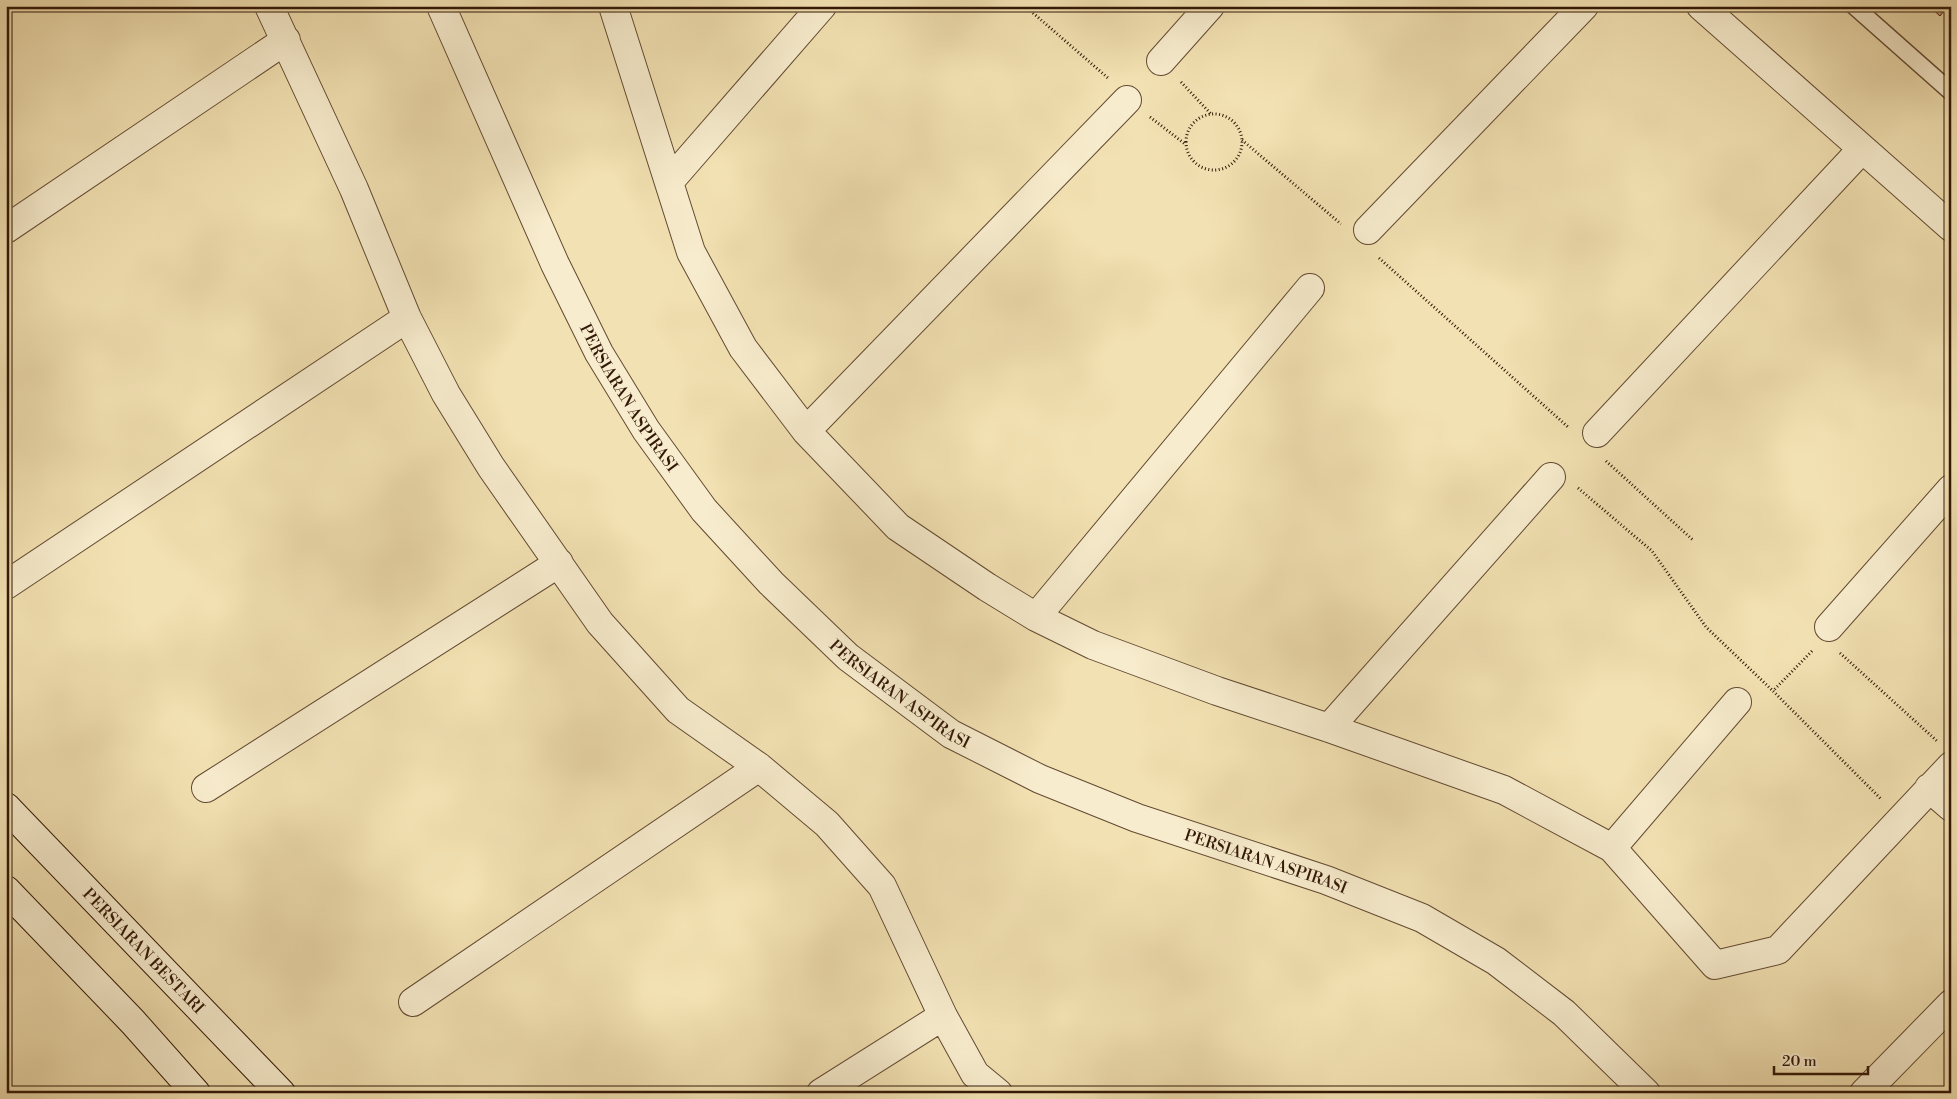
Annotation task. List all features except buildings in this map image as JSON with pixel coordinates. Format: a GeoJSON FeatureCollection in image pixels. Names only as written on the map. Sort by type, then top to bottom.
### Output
{"type":"FeatureCollection","features":[{"type":"Feature","properties":{"kind":"street"},"geometry":{"type":"LineString","coordinates":[[269,6],[354,189],[407,318],[446,394],[491,467],[600,623],[678,710],[759,767],[827,824],[882,886],[943,1016],[975,1074],[998,1093]]}},
{"type":"Feature","properties":{"kind":"street","name":"PERSIARAN ASPIRASI"},"geometry":{"type":"LineString","coordinates":[[441,6],[555,264],[599,353],[646,430],[704,510],[771,583],[848,657],[951,734],[1040,779],[1137,818],[1326,880],[1422,918],[1496,961],[1564,1013],[1637,1090]]}},
{"type":"Feature","properties":{"kind":"street"},"geometry":{"type":"LineString","coordinates":[[613,6],[691,252],[743,348],[806,431],[898,527],[987,587],[1036,617],[1102,648],[1217,691],[1329,728],[1504,790],[1612,848],[1715,965],[1778,950],[1929,788],[1947,756]]}},
{"type":"Feature","properties":{"kind":"street"},"geometry":{"type":"LineString","coordinates":[[669,182],[822,6]]}},
{"type":"Feature","properties":{"kind":"street"},"geometry":{"type":"LineString","coordinates":[[1161,61],[1210,6]]}},
{"type":"Feature","properties":{"kind":"street"},"geometry":{"type":"LineString","coordinates":[[1358,230],[1584,6]]}},
{"type":"Feature","properties":{"kind":"street"},"geometry":{"type":"LineString","coordinates":[[1702,6],[1951,228]]}},
{"type":"Feature","properties":{"kind":"street"},"geometry":{"type":"LineString","coordinates":[[6,229],[286,40]]}},
{"type":"Feature","properties":{"kind":"street"},"geometry":{"type":"LineString","coordinates":[[806,431],[1127,100]]}},
{"type":"Feature","properties":{"kind":"street"},"geometry":{"type":"LineString","coordinates":[[1591,441],[1862,148]]}},
{"type":"Feature","properties":{"kind":"street"},"geometry":{"type":"LineString","coordinates":[[1036,617],[1310,288]]}},
{"type":"Feature","properties":{"kind":"street"},"geometry":{"type":"LineString","coordinates":[[6,585],[407,318]]}},
{"type":"Feature","properties":{"kind":"street"},"geometry":{"type":"LineString","coordinates":[[1329,728],[1564,482]]}},
{"type":"Feature","properties":{"kind":"street"},"geometry":{"type":"LineString","coordinates":[[1829,641],[1951,489]]}},
{"type":"Feature","properties":{"kind":"street"},"geometry":{"type":"LineString","coordinates":[[206,788],[559,563]]}},
{"type":"Feature","properties":{"kind":"street"},"geometry":{"type":"LineString","coordinates":[[1612,848],[1737,702]]}},
{"type":"Feature","properties":{"kind":"street"},"geometry":{"type":"LineString","coordinates":[[413,1002],[759,767]]}},
{"type":"Feature","properties":{"kind":"street"},"geometry":{"type":"LineString","coordinates":[[1929,788],[1951,807]]}},
{"type":"Feature","properties":{"kind":"street","name":"PERSIARAN BESTARI"},"geometry":{"type":"LineString","coordinates":[[6,807],[281,1093]]}},
{"type":"Feature","properties":{"kind":"street"},"geometry":{"type":"LineString","coordinates":[[6,890],[133,1022],[196,1093]]}},
{"type":"Feature","properties":{"kind":"street"},"geometry":{"type":"LineString","coordinates":[[1864,1093],[1951,1004]]}},
{"type":"Feature","properties":{"kind":"street"},"geometry":{"type":"LineString","coordinates":[[820,1093],[943,1016]]}},
{"type":"Feature","properties":{"kind":"lane"},"geometry":{"type":"LineString","coordinates":[[1854,6],[1948,82]]}},
{"type":"Feature","properties":{"kind":"path"},"geometry":{"type":"LineString","coordinates":[[1025,6],[1110,80],[1127,100],[1185,144]]}},
{"type":"Feature","properties":{"kind":"path"},"geometry":{"type":"LineString","coordinates":[[1161,61],[1211,114]]}},
{"type":"Feature","properties":{"kind":"path"},"geometry":{"type":"LineString","coordinates":[[1211,114],[1223,115],[1232,121],[1239,130],[1242,140],[1241,152],[1235,161],[1227,168],[1216,171],[1205,169],[1195,164],[1188,155],[1185,144],[1186,133],[1192,124],[1201,117],[1211,114]]}},
{"type":"Feature","properties":{"kind":"path"},"geometry":{"type":"LineString","coordinates":[[1242,140],[1358,230]]}},
{"type":"Feature","properties":{"kind":"path"},"geometry":{"type":"LineString","coordinates":[[1378,256],[1591,441],[1694,541]]}},
{"type":"Feature","properties":{"kind":"path"},"geometry":{"type":"LineString","coordinates":[[1564,482],[1652,551],[1706,627],[1901,819]]}},
{"type":"Feature","properties":{"kind":"path"},"geometry":{"type":"LineString","coordinates":[[1773,691],[1829,641],[1947,756]]}}]}
